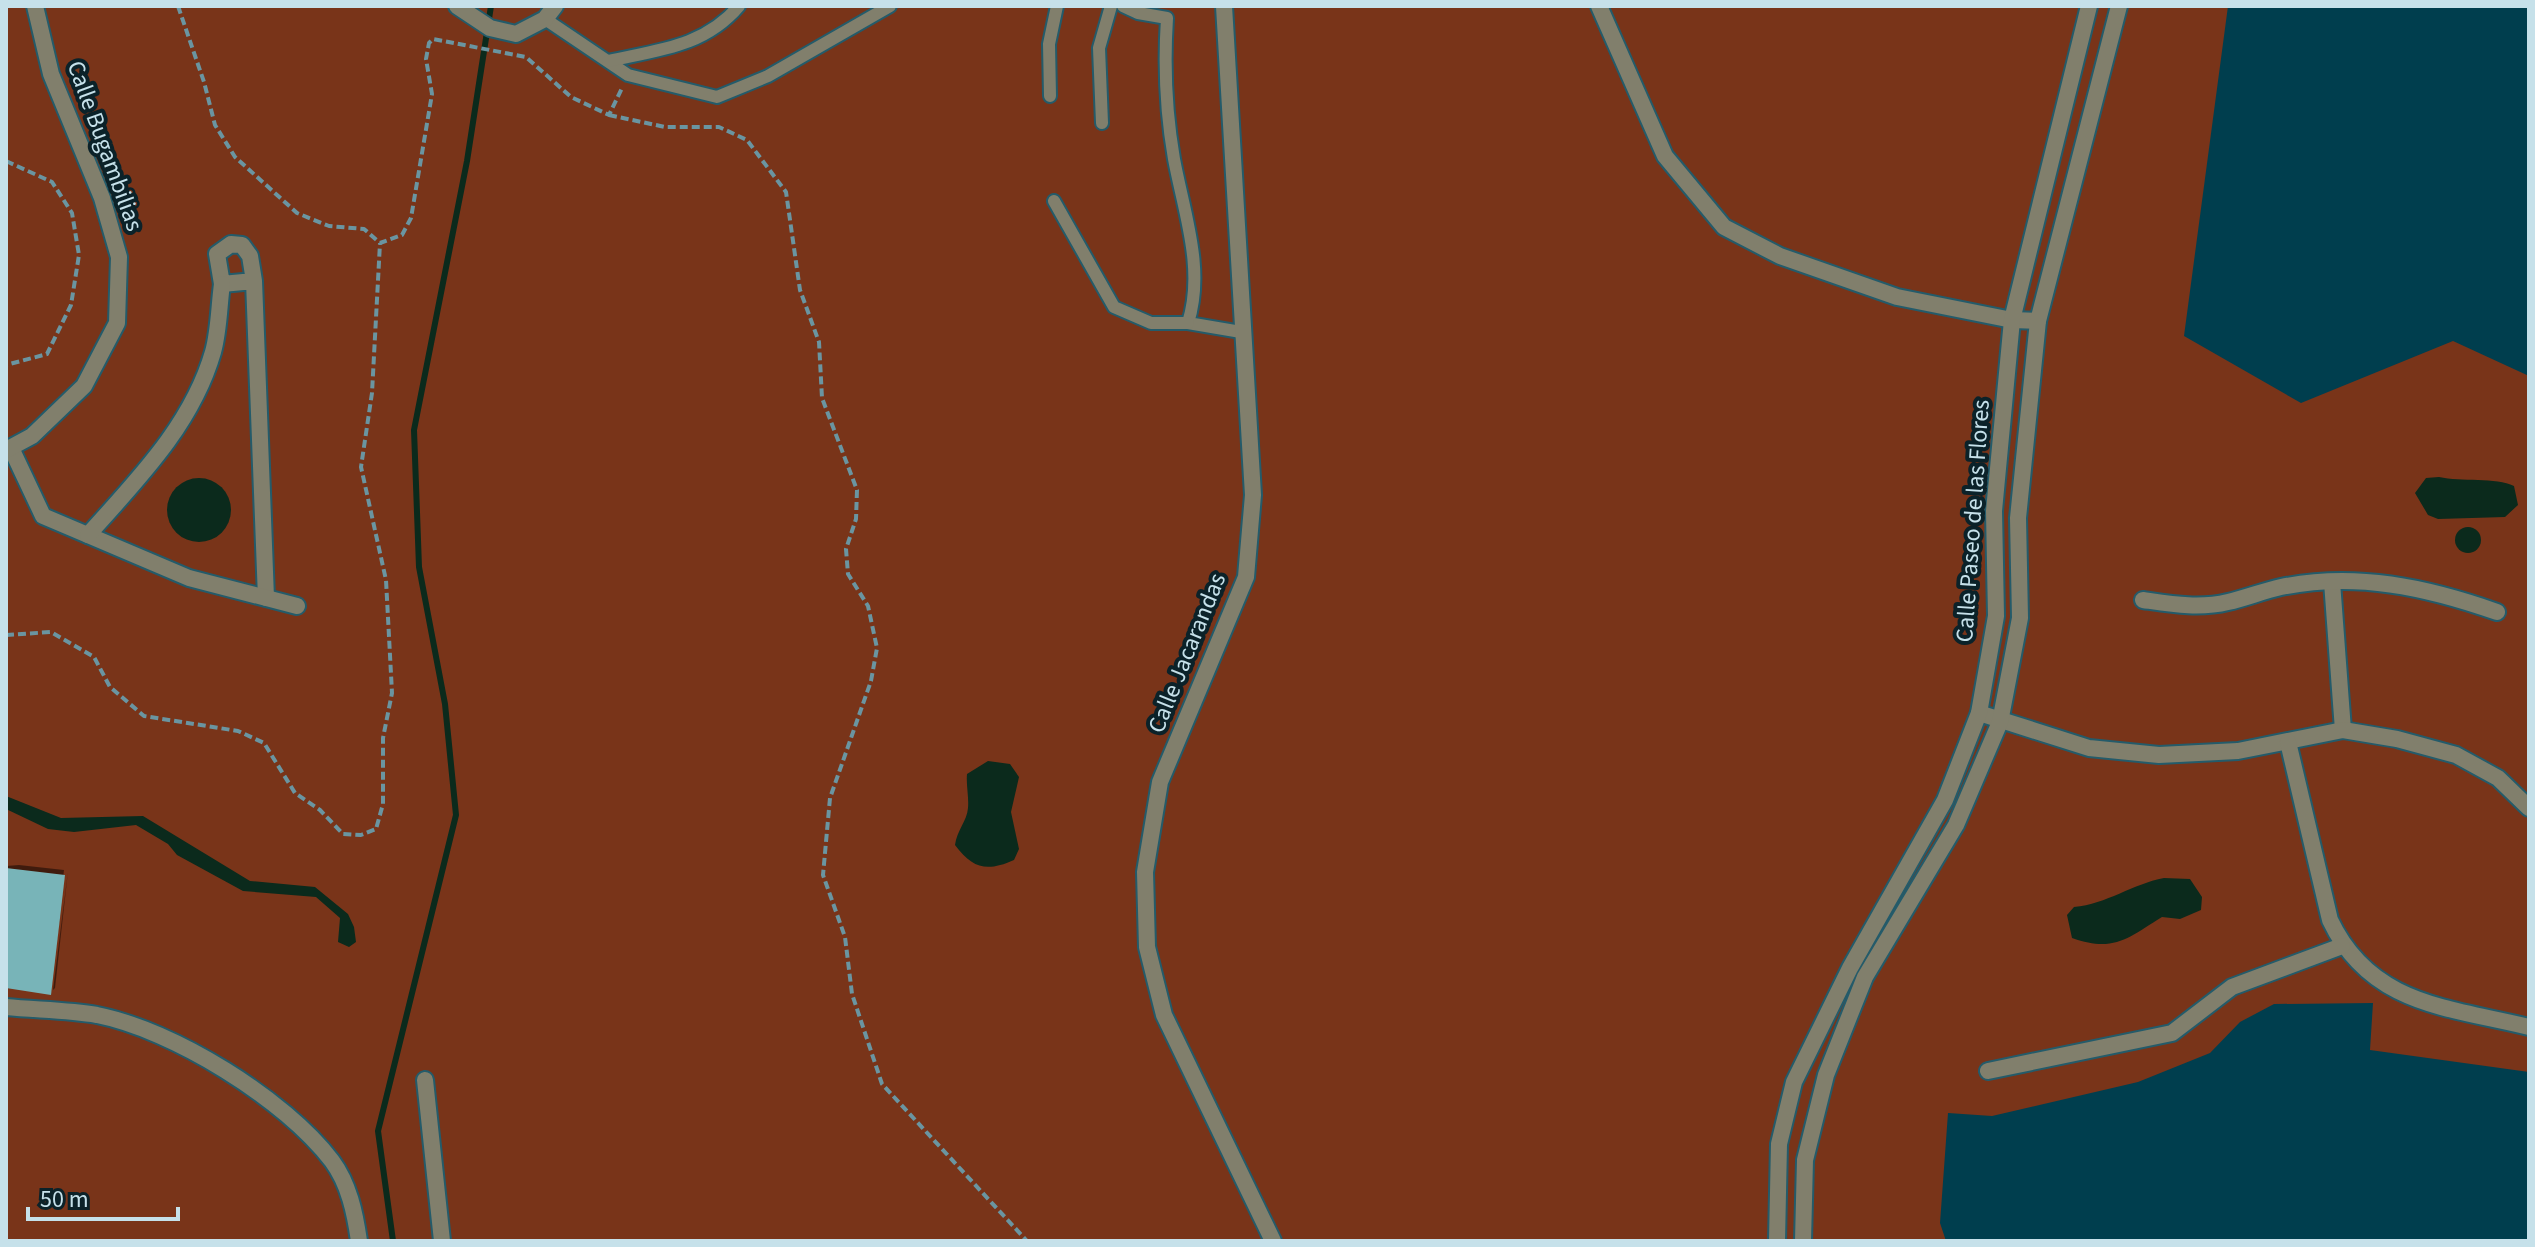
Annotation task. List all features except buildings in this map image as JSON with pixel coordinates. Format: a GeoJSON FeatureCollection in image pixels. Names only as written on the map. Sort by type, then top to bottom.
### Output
{"type":"FeatureCollection","features":[{"type":"Feature","properties":{"kind":"street","name":"Calle Bugambilias"},"geometry":{"type":"LineString","coordinates":[[8,449],[32,436],[84,386],[117,323],[119,257],[102,198],[51,74],[35,6]]}},
{"type":"Feature","properties":{"kind":"street","name":"Calle Jacarandas"},"geometry":{"type":"LineString","coordinates":[[1224,6],[1253,495],[1246,577],[1160,782],[1145,872],[1147,947],[1164,1015],[1273,1241]]}},
{"type":"Feature","properties":{"kind":"street"},"geometry":{"type":"LineString","coordinates":[[1599,6],[1665,156],[1724,227],[1780,256],[1897,297],[2012,320],[2038,321]]}},
{"type":"Feature","properties":{"kind":"street","name":"Calle Paseo de las Flores"},"geometry":{"type":"LineString","coordinates":[[1777,1241],[1779,1144],[1794,1082],[1850,968],[1945,800],[1979,713],[1996,616],[1994,511],[2012,320],[2089,6]]}},
{"type":"Feature","properties":{"kind":"street","name":"Calle Paseo de las Flores"},"geometry":{"type":"LineString","coordinates":[[1803,1241],[1805,1160],[1826,1075],[1865,977],[1956,825],[2000,722],[2020,618],[2018,518],[2038,321],[2119,6]]}},
{"type":"Feature","properties":{"kind":"street"},"geometry":{"type":"LineString","coordinates":[[462,11],[490,28],[516,34],[550,12]]}},
{"type":"Feature","properties":{"kind":"street"},"geometry":{"type":"LineString","coordinates":[[88,535],[169,443],[192,402],[213,352],[222,284],[217,254],[231,244],[242,245],[250,256],[254,281],[266,598]]}},
{"type":"Feature","properties":{"kind":"street"},"geometry":{"type":"LineString","coordinates":[[222,284],[254,281]]}},
{"type":"Feature","properties":{"kind":"street"},"geometry":{"type":"LineString","coordinates":[[8,449],[43,516],[189,578],[297,606]]}},
{"type":"Feature","properties":{"kind":"street"},"geometry":{"type":"LineString","coordinates":[[2332,582],[2343,730]]}},
{"type":"Feature","properties":{"kind":"street"},"geometry":{"type":"LineString","coordinates":[[2143,600],[2184,606],[2225,603],[2282,587],[2332,582],[2403,584],[2497,612]]}},
{"type":"Feature","properties":{"kind":"street"},"geometry":{"type":"LineString","coordinates":[[1979,713],[2089,748],[2159,755],[2238,751],[2343,730],[2397,739],[2456,755],[2498,778],[2529,808]]}},
{"type":"Feature","properties":{"kind":"street"},"geometry":{"type":"LineString","coordinates":[[2288,742],[2330,920],[2342,946],[2379,983],[2416,1001],[2529,1027]]}},
{"type":"Feature","properties":{"kind":"street"},"geometry":{"type":"LineString","coordinates":[[1988,1071],[2172,1033],[2232,987],[2342,946]]}},
{"type":"Feature","properties":{"kind":"street"},"geometry":{"type":"LineString","coordinates":[[6,1007],[98,1015],[188,1047],[273,1103],[332,1162],[355,1209],[359,1241]]}},
{"type":"Feature","properties":{"kind":"street"},"geometry":{"type":"LineString","coordinates":[[425,1080],[442,1241]]}},
{"type":"Feature","properties":{"kind":"lane"},"geometry":{"type":"LineString","coordinates":[[608,61],[697,41],[727,20],[739,6]]}},
{"type":"Feature","properties":{"kind":"lane"},"geometry":{"type":"LineString","coordinates":[[550,12],[628,75],[717,97],[768,76],[890,6]]}},
{"type":"Feature","properties":{"kind":"lane"},"geometry":{"type":"LineString","coordinates":[[1050,96],[1049,44],[1057,6]]}},
{"type":"Feature","properties":{"kind":"lane"},"geometry":{"type":"LineString","coordinates":[[1102,123],[1099,48],[1111,6]]}},
{"type":"Feature","properties":{"kind":"lane"},"geometry":{"type":"LineString","coordinates":[[1123,6],[1138,13],[1167,18],[1168,119],[1191,227],[1193,306],[1188,323]]}},
{"type":"Feature","properties":{"kind":"lane"},"geometry":{"type":"LineString","coordinates":[[1054,201],[1114,307],[1151,323],[1188,323],[1241,332]]}},
{"type":"Feature","properties":{"kind":"path"},"geometry":{"type":"LineString","coordinates":[[178,6],[215,125],[235,157],[297,213],[329,226],[364,229],[380,243]]}},
{"type":"Feature","properties":{"kind":"path"},"geometry":{"type":"LineString","coordinates":[[380,243],[402,235],[411,218],[432,94],[426,59],[429,43],[439,38],[526,57],[571,97],[609,115],[665,127],[719,127],[747,140],[786,192],[800,290],[819,342],[822,398],[857,490],[856,519],[846,549],[848,574],[868,606],[877,648],[871,681],[830,798],[823,875],[845,937],[852,994],[882,1084],[1027,1241]]}},
{"type":"Feature","properties":{"kind":"path"},"geometry":{"type":"LineString","coordinates":[[609,115],[628,75]]}},
{"type":"Feature","properties":{"kind":"path"},"geometry":{"type":"LineString","coordinates":[[6,161],[52,182],[72,213],[79,255],[71,305],[47,354],[6,365]]}},
{"type":"Feature","properties":{"kind":"path"},"geometry":{"type":"LineString","coordinates":[[6,635],[51,632],[94,657],[110,687],[144,716],[238,731],[264,743],[295,793],[320,810],[343,834],[361,835],[376,829],[383,804],[383,738],[392,693],[386,580],[361,467],[372,393],[380,243]]}},
{"type":"Feature","properties":{"kind":"shaded area"},"geometry":{"type":"Polygon","coordinates":[[[6,6],[2228,6],[2184,336],[2301,403],[2453,341],[2529,376],[2529,1072],[2370,1050],[2373,1003],[2274,1004],[2240,1022],[2210,1053],[2138,1082],[1992,1116],[1948,1113],[1940,1223],[1946,1241],[6,1241],[6,6]]]}},
{"type":"Feature","properties":{"kind":"shaded area"},"geometry":{"type":"Polygon","coordinates":[[[193,478],[205,478],[222,487],[229,498],[229,522],[222,533],[205,542],[193,542],[181,537],[172,528],[167,516],[167,504],[172,492],[181,483],[193,478]]]}},
{"type":"Feature","properties":{"kind":"shaded area"},"geometry":{"type":"Polygon","coordinates":[[[2426,478],[2507,483],[2514,486],[2518,505],[2505,517],[2438,519],[2428,515],[2415,493],[2426,478]]]}},
{"type":"Feature","properties":{"kind":"shaded area"},"geometry":{"type":"Polygon","coordinates":[[[2468,527],[2477,531],[2481,540],[2477,549],[2468,553],[2459,549],[2455,540],[2459,531],[2468,527]]]}},
{"type":"Feature","properties":{"kind":"shaded area"},"geometry":{"type":"Polygon","coordinates":[[[988,761],[1010,764],[1019,777],[1011,812],[1019,849],[1014,860],[988,867],[968,859],[955,845],[967,813],[967,774],[988,761]]]}},
{"type":"Feature","properties":{"kind":"shaded area"},"geometry":{"type":"Polygon","coordinates":[[[6,796],[61,818],[143,816],[250,881],[315,887],[348,914],[356,942],[349,947],[338,942],[340,918],[316,897],[243,891],[177,855],[168,844],[136,825],[74,832],[48,829],[6,809],[6,796]]]}},
{"type":"Feature","properties":{"kind":"shaded area"},"geometry":{"type":"Polygon","coordinates":[[[2164,878],[2190,879],[2202,897],[2201,910],[2180,919],[2162,917],[2120,941],[2099,944],[2072,938],[2067,915],[2074,907],[2164,878]]]}},
{"type":"Feature","properties":{"kind":"waterway"},"geometry":{"type":"LineString","coordinates":[[393,1241],[378,1131],[456,815],[445,704],[419,567],[414,430],[467,161],[491,6]]}}]}
